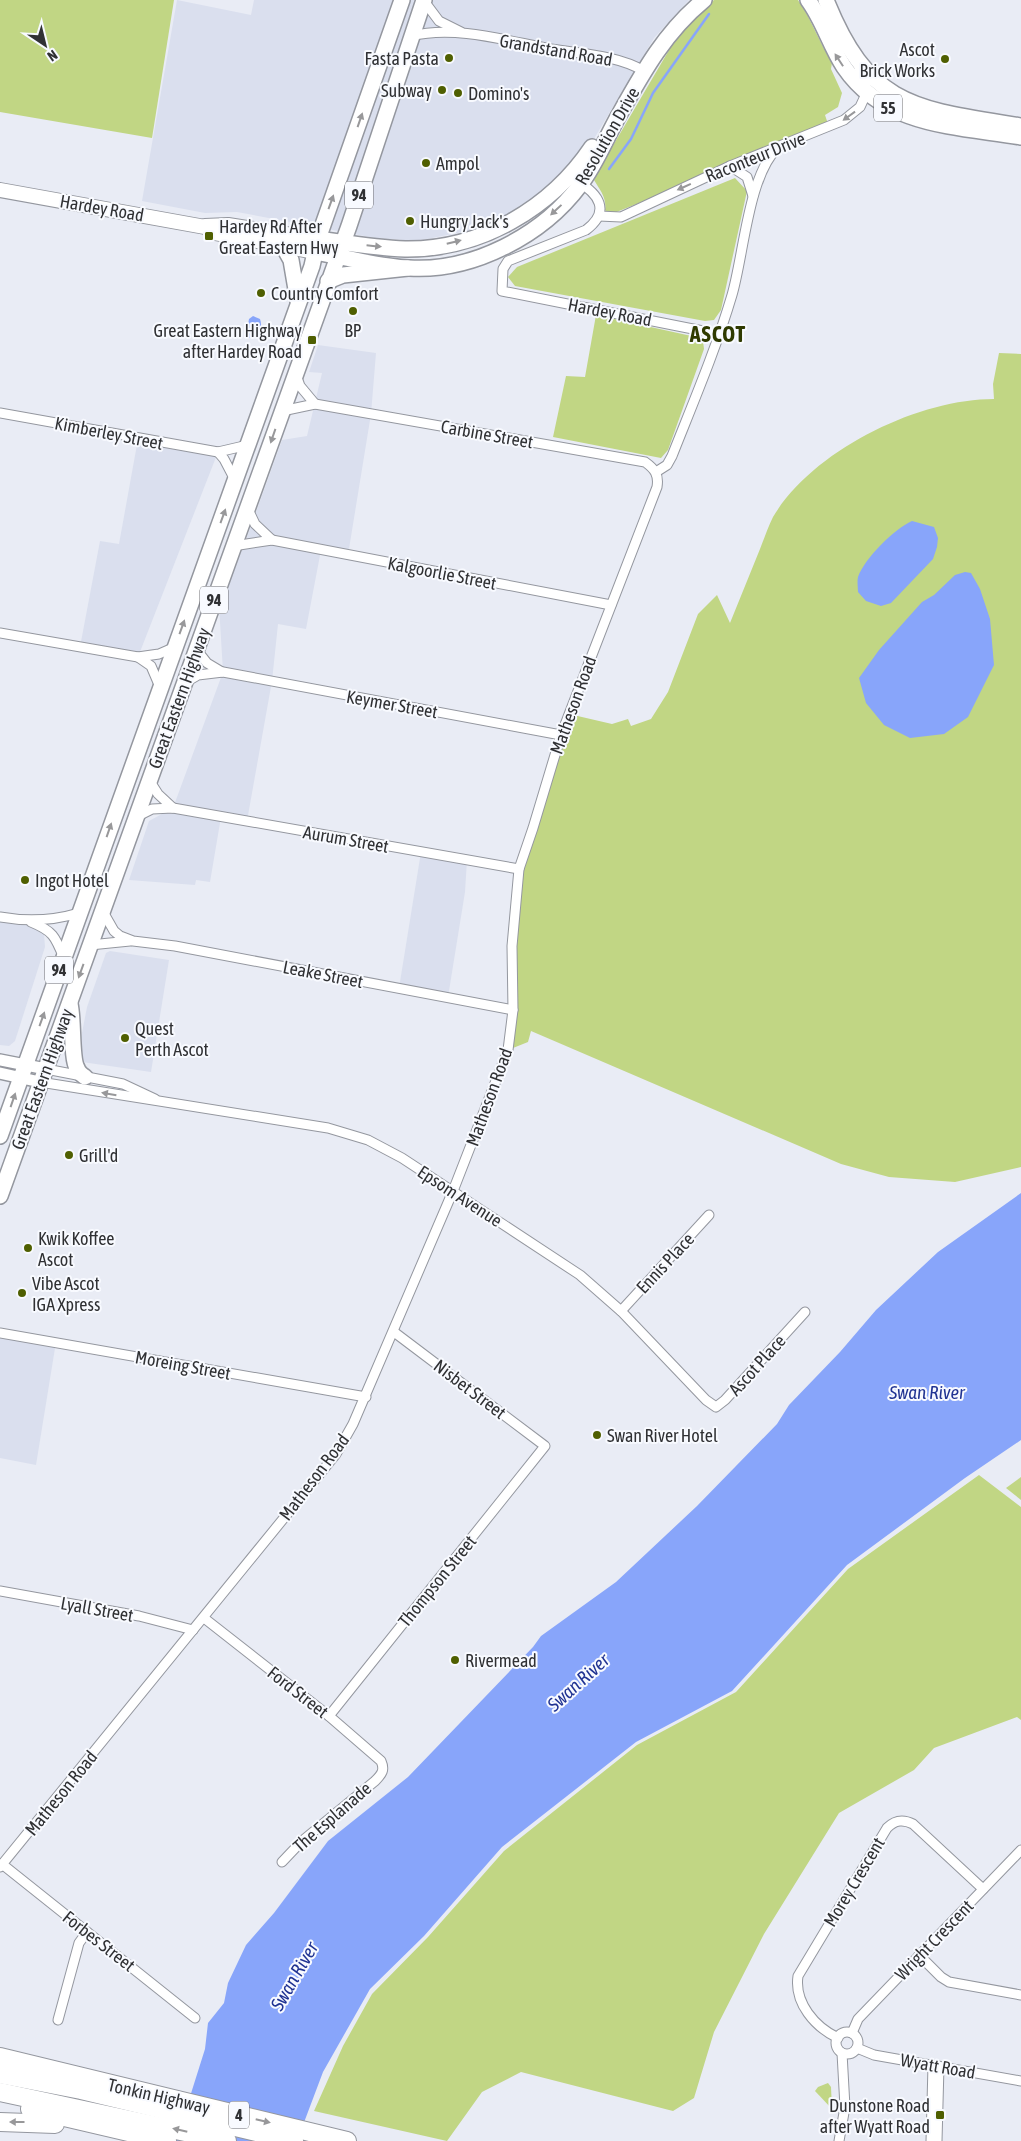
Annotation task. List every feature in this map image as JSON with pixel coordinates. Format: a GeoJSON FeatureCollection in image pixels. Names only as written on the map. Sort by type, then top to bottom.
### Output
{"type":"FeatureCollection","features":[{"type":"Feature","properties":{"kind":"highway"},"geometry":{"type":"LineString","coordinates":[[0,2045],[123,2105],[167,2141]]}},
{"type":"Feature","properties":{"kind":"highway","name":"Tonkin Highway"},"geometry":{"type":"LineString","coordinates":[[0,2057],[123,2105],[227,2141]]}},
{"type":"Feature","properties":{"kind":"highway","name":"Tonkin Highway"},"geometry":{"type":"LineString","coordinates":[[0,2074],[123,2105],[294,2141]]}},
{"type":"Feature","properties":{"kind":"highway","name":"Tonkin Highway"},"geometry":{"type":"LineString","coordinates":[[0,2092],[123,2105],[347,2141]]}},
{"type":"Feature","properties":{"kind":"highway"},"geometry":{"type":"LineString","coordinates":[[0,2104],[100,2127]]}},
{"type":"Feature","properties":{"kind":"highway"},"geometry":{"type":"LineString","coordinates":[[0,2122],[100,2127],[123,2105]]}},
{"type":"Feature","properties":{"kind":"main road","name":"Great Eastern Highway"},"geometry":{"type":"LineString","coordinates":[[0,1136],[299,302],[316,245],[402,0]]}},
{"type":"Feature","properties":{"kind":"main road","name":"Great Eastern Highway"},"geometry":{"type":"LineString","coordinates":[[0,1196],[340,249],[424,0]]}},
{"type":"Feature","properties":{"kind":"main road","name":"Resolution Drive"},"geometry":{"type":"LineString","coordinates":[[316,245],[340,249],[408,268],[435,268],[459,263],[508,244],[544,221],[576,180],[598,139],[666,26],[693,0]]}},
{"type":"Feature","properties":{"kind":"main road","name":"Resolution Drive"},"geometry":{"type":"LineString","coordinates":[[641,70],[668,34],[704,0]]}},
{"type":"Feature","properties":{"kind":"main road","name":"55"},"geometry":{"type":"LineString","coordinates":[[808,0],[814,8],[833,49],[866,94],[883,105],[906,116],[1021,137]]}},
{"type":"Feature","properties":{"kind":"main road","name":"55"},"geometry":{"type":"LineString","coordinates":[[826,0],[855,58],[878,84],[907,102],[938,112],[1021,126]]}},
{"type":"Feature","properties":{"kind":"main road","name":"Resolution Drive"},"geometry":{"type":"LineString","coordinates":[[340,249],[419,248],[477,236],[522,216],[576,180]]}},
{"type":"Feature","properties":{"kind":"main road","name":"Hardey Road"},"geometry":{"type":"LineString","coordinates":[[0,190],[205,227],[228,225],[316,245]]}},
{"type":"Feature","properties":{"kind":"main road","name":"Hardey Road"},"geometry":{"type":"LineString","coordinates":[[205,227],[215,233],[283,246],[316,245]]}},
{"type":"Feature","properties":{"kind":"main road"},"geometry":{"type":"LineString","coordinates":[[283,246],[291,260],[299,302]]}},
{"type":"Feature","properties":{"kind":"main road"},"geometry":{"type":"LineString","coordinates":[[328,281],[343,275],[408,268]]}},
{"type":"Feature","properties":{"kind":"main road"},"geometry":{"type":"LineString","coordinates":[[70,1002],[73,1016],[74,1058],[76,1068],[85,1077]]}},
{"type":"Feature","properties":{"kind":"street","name":"Grandstand Road"},"geometry":{"type":"LineString","coordinates":[[424,0],[439,21],[466,34]]}},
{"type":"Feature","properties":{"kind":"street","name":"Grandstand Road"},"geometry":{"type":"LineString","coordinates":[[411,36],[435,33],[466,34],[610,58],[641,70]]}},
{"type":"Feature","properties":{"kind":"street"},"geometry":{"type":"LineString","coordinates":[[855,58],[866,85],[866,94]]}},
{"type":"Feature","properties":{"kind":"street","name":"Raconteur Drive"},"geometry":{"type":"LineString","coordinates":[[599,216],[621,217],[730,166],[851,116],[860,107],[866,94]]}},
{"type":"Feature","properties":{"kind":"street"},"geometry":{"type":"LineString","coordinates":[[656,472],[667,465],[672,456],[718,334],[732,294],[754,197],[766,162],[778,147]]}},
{"type":"Feature","properties":{"kind":"street"},"geometry":{"type":"LineString","coordinates":[[730,166],[747,177],[754,197]]}},
{"type":"Feature","properties":{"kind":"street"},"geometry":{"type":"LineString","coordinates":[[576,180],[596,197],[600,203],[599,216]]}},
{"type":"Feature","properties":{"kind":"street","name":"Hardey Road"},"geometry":{"type":"LineString","coordinates":[[599,216],[586,230],[508,262],[503,269],[502,291],[718,334]]}},
{"type":"Feature","properties":{"kind":"street"},"geometry":{"type":"LineString","coordinates":[[295,374],[300,386],[315,404]]}},
{"type":"Feature","properties":{"kind":"street","name":"Carbine Street"},"geometry":{"type":"LineString","coordinates":[[281,411],[315,404],[645,462],[656,472]]}},
{"type":"Feature","properties":{"kind":"street","name":"Kimberley Street"},"geometry":{"type":"LineString","coordinates":[[0,413],[218,452],[248,445]]}},
{"type":"Feature","properties":{"kind":"street"},"geometry":{"type":"LineString","coordinates":[[218,452],[236,480]]}},
{"type":"Feature","properties":{"kind":"street","name":"Matheson Road"},"geometry":{"type":"LineString","coordinates":[[1,1866],[336,1454],[366,1397],[453,1191],[508,1050],[513,1010],[512,946],[518,870],[533,828],[561,735],[657,487],[659,479],[656,472]]}},
{"type":"Feature","properties":{"kind":"street"},"geometry":{"type":"LineString","coordinates":[[247,507],[255,524],[272,540]]}},
{"type":"Feature","properties":{"kind":"street","name":"Kalgoorlie Street"},"geometry":{"type":"LineString","coordinates":[[233,546],[272,540],[611,605]]}},
{"type":"Feature","properties":{"kind":"street"},"geometry":{"type":"LineString","coordinates":[[0,633],[138,657],[159,654],[175,647]]}},
{"type":"Feature","properties":{"kind":"street","name":"Keymer Street"},"geometry":{"type":"LineString","coordinates":[[196,649],[207,663],[223,672]]}},
{"type":"Feature","properties":{"kind":"street"},"geometry":{"type":"LineString","coordinates":[[138,657],[151,666],[160,687]]}},
{"type":"Feature","properties":{"kind":"street","name":"Keymer Street"},"geometry":{"type":"LineString","coordinates":[[184,684],[198,675],[223,672],[561,735]]}},
{"type":"Feature","properties":{"kind":"street"},"geometry":{"type":"LineString","coordinates":[[149,780],[158,794],[173,808]]}},
{"type":"Feature","properties":{"kind":"street","name":"Aurum Street"},"geometry":{"type":"LineString","coordinates":[[136,817],[152,810],[173,808],[518,870]]}},
{"type":"Feature","properties":{"kind":"street","name":"Leake Street"},"geometry":{"type":"LineString","coordinates":[[102,910],[114,931],[133,941]]}},
{"type":"Feature","properties":{"kind":"street"},"geometry":{"type":"LineString","coordinates":[[0,918],[31,922],[55,920],[79,913]]}},
{"type":"Feature","properties":{"kind":"street"},"geometry":{"type":"LineString","coordinates":[[31,922],[48,930],[57,939],[64,958]]}},
{"type":"Feature","properties":{"kind":"street","name":"Leake Street"},"geometry":{"type":"LineString","coordinates":[[90,945],[133,941],[175,946],[513,1010]]}},
{"type":"Feature","properties":{"kind":"street","name":"Epsom Avenue"},"geometry":{"type":"LineString","coordinates":[[0,1060],[23,1071],[158,1101],[328,1128],[368,1140],[453,1191],[580,1275],[621,1311],[706,1400]]}},
{"type":"Feature","properties":{"kind":"street","name":"Epsom Avenue"},"geometry":{"type":"LineString","coordinates":[[0,1073],[23,1071]]}},
{"type":"Feature","properties":{"kind":"street","name":"Epsom Avenue"},"geometry":{"type":"LineString","coordinates":[[43,1075],[85,1077],[123,1084],[158,1101]]}},
{"type":"Feature","properties":{"kind":"street","name":"Ennis Place"},"geometry":{"type":"LineString","coordinates":[[621,1311],[709,1215]]}},
{"type":"Feature","properties":{"kind":"street","name":"Ascot Place"},"geometry":{"type":"LineString","coordinates":[[706,1400],[716,1407],[725,1400],[805,1312]]}},
{"type":"Feature","properties":{"kind":"street","name":"Nisbet Street"},"geometry":{"type":"LineString","coordinates":[[394,1332],[545,1446]]}},
{"type":"Feature","properties":{"kind":"street","name":"Moreing Street"},"geometry":{"type":"LineString","coordinates":[[0,1333],[366,1397]]}},
{"type":"Feature","properties":{"kind":"street","name":"Thompson Street"},"geometry":{"type":"LineString","coordinates":[[329,1716],[545,1446]]}},
{"type":"Feature","properties":{"kind":"street","name":"Lyall Street"},"geometry":{"type":"LineString","coordinates":[[0,1591],[139,1616],[193,1630]]}},
{"type":"Feature","properties":{"kind":"street","name":"Ford Street"},"geometry":{"type":"LineString","coordinates":[[204,1618],[329,1716],[381,1760],[384,1767],[383,1773]]}},
{"type":"Feature","properties":{"kind":"street","name":"The Esplanade"},"geometry":{"type":"LineString","coordinates":[[282,1862],[301,1842],[383,1773]]}},
{"type":"Feature","properties":{"kind":"street","name":"Morey Crescent"},"geometry":{"type":"LineString","coordinates":[[838,2038],[822,2030],[800,2001],[796,1989],[798,1976],[892,1822],[906,1820],[913,1824],[983,1889]]}},
{"type":"Feature","properties":{"kind":"street","name":"Wright Crescent"},"geometry":{"type":"LineString","coordinates":[[852,2033],[858,2019],[1021,1850]]}},
{"type":"Feature","properties":{"kind":"street","name":"Forbes Street"},"geometry":{"type":"LineString","coordinates":[[1,1866],[195,2018]]}},
{"type":"Feature","properties":{"kind":"street"},"geometry":{"type":"LineString","coordinates":[[58,2020],[79,1943],[87,1932]]}},
{"type":"Feature","properties":{"kind":"street"},"geometry":{"type":"LineString","coordinates":[[919,1955],[941,1978],[949,1982],[1021,1995]]}},
{"type":"Feature","properties":{"kind":"street"},"geometry":{"type":"LineString","coordinates":[[839,2140],[845,2107],[842,2053],[837,2046],[838,2038],[844,2033],[852,2033],[858,2039],[857,2048],[851,2054],[842,2053]]}},
{"type":"Feature","properties":{"kind":"street","name":"Wyatt Road"},"geometry":{"type":"LineString","coordinates":[[857,2048],[874,2055],[1021,2081]]}},
{"type":"Feature","properties":{"kind":"street"},"geometry":{"type":"LineString","coordinates":[[931,2141],[936,2066]]}},
{"type":"Feature","properties":{"kind":"street"},"geometry":{"type":"LineString","coordinates":[[936,2066],[937,2141]]}},
{"type":"Feature","properties":{"kind":"shaded area"},"geometry":{"type":"Polygon","coordinates":[[[177,0],[251,15],[254,0],[689,0],[654,38],[579,164],[525,209],[487,227],[417,241],[375,238],[237,212],[205,213],[142,201],[177,0]]]}},
{"type":"Feature","properties":{"kind":"shaded area"},"geometry":{"type":"Polygon","coordinates":[[[318,345],[376,353],[371,414],[348,555],[321,550],[306,629],[278,624],[272,681],[247,821],[221,817],[210,882],[196,880],[195,885],[129,880],[149,821],[173,808],[223,672],[219,605],[247,537],[282,440],[307,436],[322,373],[309,372],[318,345]]]}},
{"type":"Feature","properties":{"kind":"shaded area"},"geometry":{"type":"Polygon","coordinates":[[[138,439],[218,452],[138,657],[80,647],[100,541],[119,544],[138,439]]]}},
{"type":"Feature","properties":{"kind":"shaded area"},"geometry":{"type":"Polygon","coordinates":[[[421,852],[467,860],[465,892],[448,997],[399,988],[421,852]]]}},
{"type":"Feature","properties":{"kind":"shaded area"},"geometry":{"type":"Polygon","coordinates":[[[0,918],[43,921],[45,947],[15,1041],[9,1046],[0,1045],[0,918]]]}},
{"type":"Feature","properties":{"kind":"shaded area"},"geometry":{"type":"Polygon","coordinates":[[[110,951],[169,960],[151,1072],[82,1062],[81,1038],[87,1007],[106,953],[110,951]]]}},
{"type":"Feature","properties":{"kind":"shaded area"},"geometry":{"type":"Polygon","coordinates":[[[0,1333],[56,1342],[36,1465],[0,1458],[0,1333]]]}},
{"type":"Feature","properties":{"kind":"green space"},"geometry":{"type":"Polygon","coordinates":[[[0,0],[174,0],[152,138],[0,112],[0,0]]]}},
{"type":"Feature","properties":{"kind":"green space"},"geometry":{"type":"Polygon","coordinates":[[[714,0],[798,0],[832,63],[831,69],[842,93],[838,107],[825,115],[829,127],[609,215],[605,210],[602,194],[594,180],[598,171],[672,45],[699,12],[714,0]]]}},
{"type":"Feature","properties":{"kind":"green space"},"geometry":{"type":"Polygon","coordinates":[[[735,178],[747,191],[721,310],[714,320],[705,321],[515,286],[508,277],[517,267],[735,178]]]}},
{"type":"Feature","properties":{"kind":"green space"},"geometry":{"type":"Polygon","coordinates":[[[596,315],[696,337],[703,341],[704,349],[668,450],[661,458],[553,437],[566,376],[585,377],[596,315]]]}},
{"type":"Feature","properties":{"kind":"green space"},"geometry":{"type":"Polygon","coordinates":[[[999,353],[1021,354],[1021,1167],[955,1182],[889,1177],[841,1164],[531,1031],[528,1042],[508,1050],[519,869],[569,714],[612,724],[628,719],[631,726],[651,719],[668,692],[698,614],[717,595],[730,623],[771,521],[791,493],[814,470],[840,450],[870,433],[901,419],[933,408],[964,401],[994,399],[993,384],[999,353]]]}},
{"type":"Feature","properties":{"kind":"green space"},"geometry":{"type":"Polygon","coordinates":[[[979,1475],[1021,1507],[1021,1720],[1017,1717],[934,1748],[914,1770],[839,1813],[764,1934],[714,2032],[694,2098],[673,2111],[521,2072],[482,2092],[447,2141],[314,2111],[343,2046],[372,1994],[428,1937],[504,1851],[637,1745],[736,1692],[848,1569],[979,1475]]]}},
{"type":"Feature","properties":{"kind":"green space"},"geometry":{"type":"Polygon","coordinates":[[[1021,1477],[1021,1500],[1006,1488],[1021,1477]]]}},
{"type":"Feature","properties":{"kind":"green space"},"geometry":{"type":"Polygon","coordinates":[[[828,2083],[831,2087],[832,2109],[815,2091],[818,2087],[828,2083]]]}},
{"type":"Feature","properties":{"kind":"water"},"geometry":{"type":"Polygon","coordinates":[[[253,316],[260,319],[261,325],[260,331],[250,338],[246,336],[249,319],[253,316]]]}},
{"type":"Feature","properties":{"kind":"water"},"geometry":{"type":"Polygon","coordinates":[[[912,521],[934,527],[938,538],[933,559],[891,603],[881,606],[866,601],[858,592],[858,579],[862,569],[881,545],[897,530],[912,521]]]}},
{"type":"Feature","properties":{"kind":"water"},"geometry":{"type":"Polygon","coordinates":[[[965,572],[971,573],[980,589],[990,619],[994,665],[968,717],[944,734],[910,738],[884,725],[866,703],[859,678],[879,650],[922,602],[934,595],[955,575],[965,572]]]}},
{"type":"Feature","properties":{"kind":"water","name":"Swan River"},"geometry":{"type":"Polygon","coordinates":[[[1021,1193],[1021,1440],[965,1478],[847,1565],[732,1691],[636,1742],[502,1847],[424,1936],[370,1989],[323,2072],[297,2141],[176,2141],[205,2049],[208,2023],[224,2003],[228,1983],[246,1945],[274,1913],[328,1841],[408,1777],[533,1647],[541,1636],[616,1582],[697,1506],[777,1424],[789,1405],[840,1352],[876,1310],[938,1252],[1021,1193]]]}},
{"type":"Feature","properties":{"kind":"waterway"},"geometry":{"type":"LineString","coordinates":[[609,169],[631,139],[653,93],[709,14]]}},
{"type":"Feature","properties":{"kind":"place","name":"Fasta Pasta"},"geometry":{"type":"Point","coordinates":[449,58]}},
{"type":"Feature","properties":{"kind":"place","name":"Ascot Brick Works"},"geometry":{"type":"Point","coordinates":[945,59]}},
{"type":"Feature","properties":{"kind":"place","name":"Subway"},"geometry":{"type":"Point","coordinates":[442,90]}},
{"type":"Feature","properties":{"kind":"place","name":"Domino's"},"geometry":{"type":"Point","coordinates":[458,93]}},
{"type":"Feature","properties":{"kind":"place","name":"Ampol"},"geometry":{"type":"Point","coordinates":[426,163]}},
{"type":"Feature","properties":{"kind":"place","name":"Hungry Jack's"},"geometry":{"type":"Point","coordinates":[410,221]}},
{"type":"Feature","properties":{"kind":"place","name":"Hardey Rd After Great Eastern Hwy"},"geometry":{"type":"Point","coordinates":[209,236]}},
{"type":"Feature","properties":{"kind":"place","name":"Country Comfort"},"geometry":{"type":"Point","coordinates":[261,293]}},
{"type":"Feature","properties":{"kind":"place","name":"BP"},"geometry":{"type":"Point","coordinates":[353,311]}},
{"type":"Feature","properties":{"kind":"place","name":"Great Eastern Highway after Hardey Road"},"geometry":{"type":"Point","coordinates":[312,340]}},
{"type":"Feature","properties":{"kind":"place","name":"Ingot Hotel"},"geometry":{"type":"Point","coordinates":[25,880]}},
{"type":"Feature","properties":{"kind":"place","name":"Quest Perth Ascot"},"geometry":{"type":"Point","coordinates":[125,1038]}},
{"type":"Feature","properties":{"kind":"place","name":"Grill'd"},"geometry":{"type":"Point","coordinates":[69,1155]}},
{"type":"Feature","properties":{"kind":"place","name":"Kwik Koffee Ascot"},"geometry":{"type":"Point","coordinates":[28,1248]}},
{"type":"Feature","properties":{"kind":"place","name":"Vibe Ascot IGA Xpress"},"geometry":{"type":"Point","coordinates":[22,1293]}},
{"type":"Feature","properties":{"kind":"place","name":"Swan River Hotel"},"geometry":{"type":"Point","coordinates":[597,1435]}},
{"type":"Feature","properties":{"kind":"place","name":"Rivermead"},"geometry":{"type":"Point","coordinates":[455,1660]}},
{"type":"Feature","properties":{"kind":"place","name":"Dunstone Road after Wyatt Road"},"geometry":{"type":"Point","coordinates":[940,2115]}},
{"type":"Feature","properties":{"kind":"district","name":"ASCOT"},"geometry":{"type":"Point","coordinates":[718,334]}}]}
